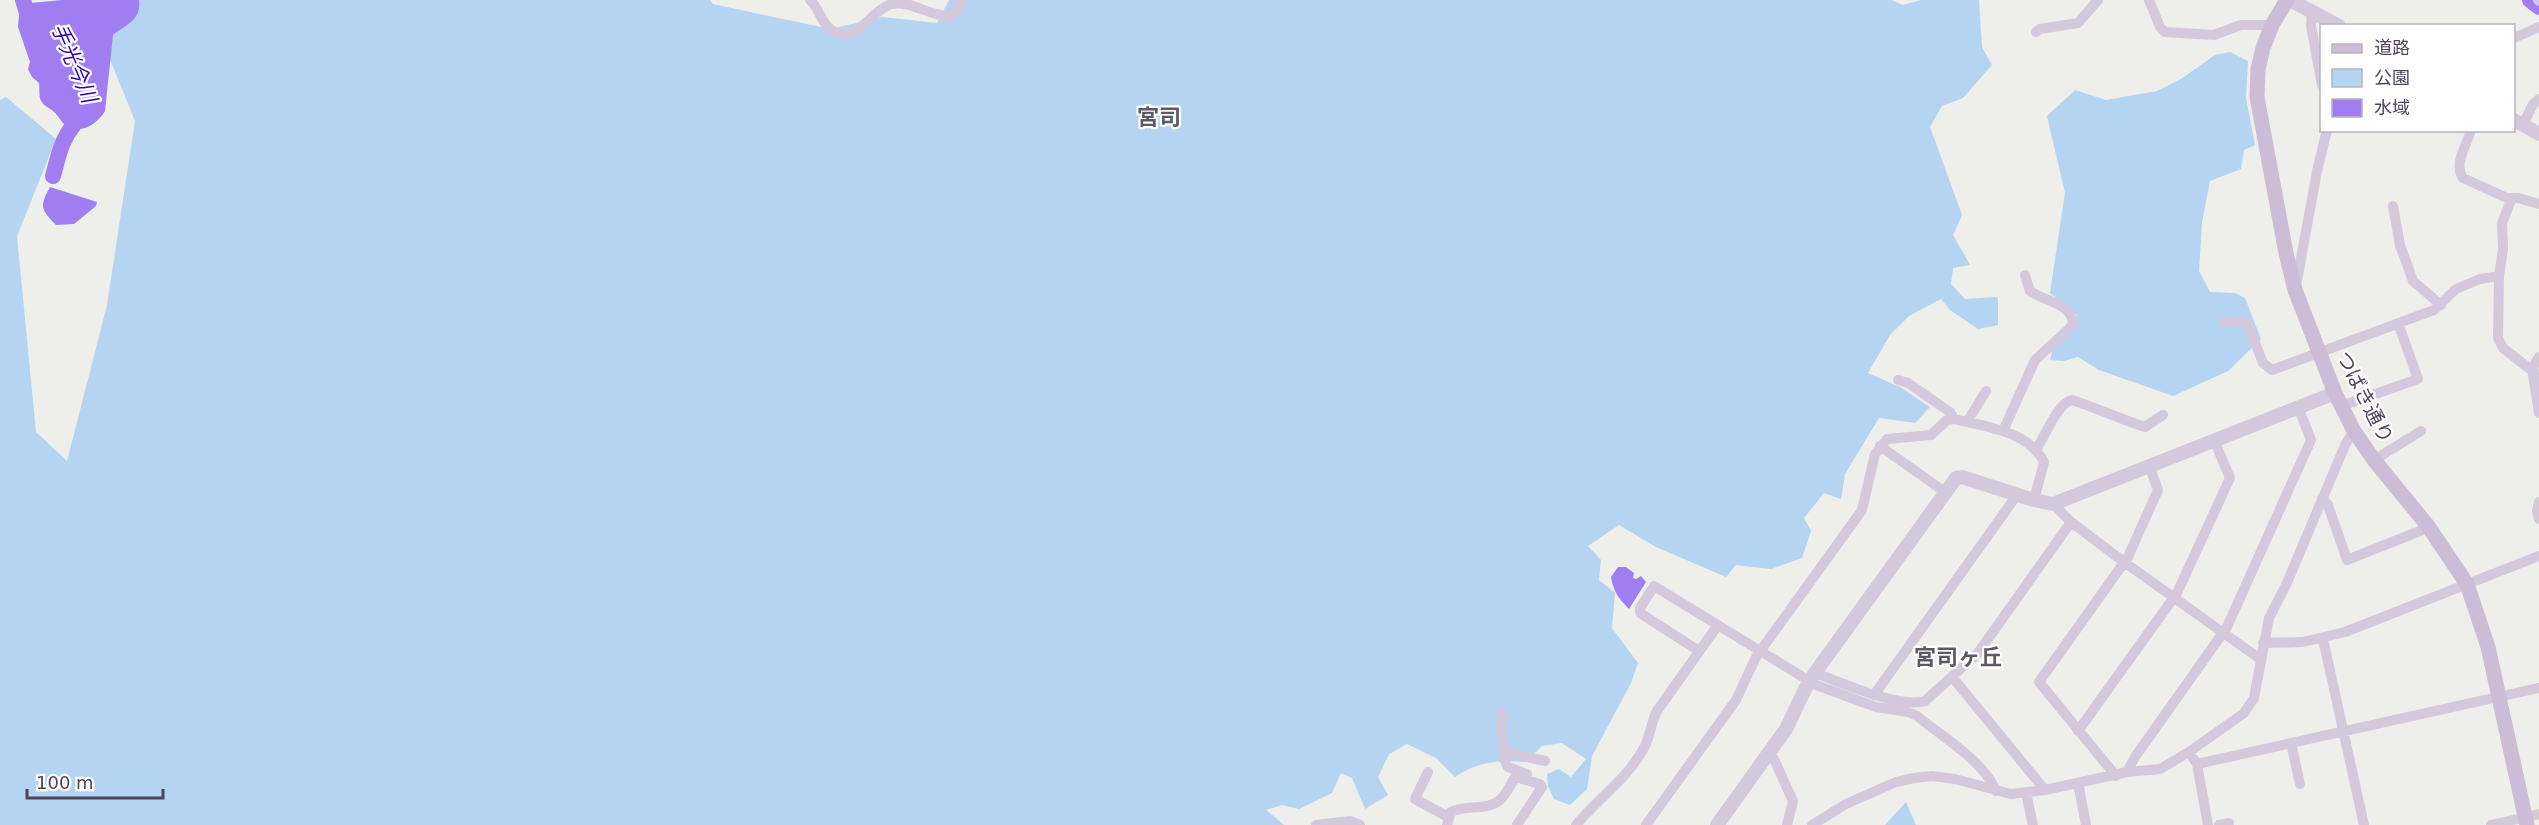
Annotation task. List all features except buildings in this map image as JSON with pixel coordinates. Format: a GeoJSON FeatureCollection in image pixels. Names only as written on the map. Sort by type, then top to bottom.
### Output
{"type":"FeatureCollection","features":[{"type":"Feature","properties":{"kind":"main road","name":"つばき通り"},"geometry":{"type":"LineString","coordinates":[[2289,0],[2272,26],[2260,59],[2257,97],[2295,290],[2338,399],[2354,431],[2374,460],[2428,526],[2467,584],[2482,626],[2530,819]]}},
{"type":"Feature","properties":{"kind":"street"},"geometry":{"type":"LineString","coordinates":[[810,0],[830,29],[844,34],[862,27],[892,4],[912,5],[931,13],[951,16],[958,10],[961,0]]}},
{"type":"Feature","properties":{"kind":"street"},"geometry":{"type":"LineString","coordinates":[[2036,33],[2040,29],[2078,24],[2098,0]]}},
{"type":"Feature","properties":{"kind":"street"},"geometry":{"type":"LineString","coordinates":[[2149,0],[2160,27],[2165,33],[2214,35],[2241,25],[2272,26]]}},
{"type":"Feature","properties":{"kind":"street"},"geometry":{"type":"LineString","coordinates":[[2289,0],[2335,24]]}},
{"type":"Feature","properties":{"kind":"street"},"geometry":{"type":"LineString","coordinates":[[2312,11],[2311,26],[2320,74]]}},
{"type":"Feature","properties":{"kind":"street"},"geometry":{"type":"LineString","coordinates":[[2515,38],[2539,27]]}},
{"type":"Feature","properties":{"kind":"street"},"geometry":{"type":"LineString","coordinates":[[2539,99],[2518,122],[2539,134]]}},
{"type":"Feature","properties":{"kind":"street"},"geometry":{"type":"LineString","coordinates":[[2295,290],[2317,171],[2327,132]]}},
{"type":"Feature","properties":{"kind":"street"},"geometry":{"type":"LineString","coordinates":[[2470,132],[2459,163],[2459,172],[2463,178],[2512,198],[2539,204]]}},
{"type":"Feature","properties":{"kind":"street"},"geometry":{"type":"LineString","coordinates":[[2512,198],[2502,223],[2503,249],[2499,276],[2498,338],[2503,348],[2535,372]]}},
{"type":"Feature","properties":{"kind":"street"},"geometry":{"type":"LineString","coordinates":[[2393,206],[2400,245],[2407,258],[2413,281],[2441,305]]}},
{"type":"Feature","properties":{"kind":"street"},"geometry":{"type":"LineString","coordinates":[[2003,431],[2035,360],[2069,330],[2073,323],[2071,312],[2030,291],[2025,275]]}},
{"type":"Feature","properties":{"kind":"street"},"geometry":{"type":"LineString","coordinates":[[2224,322],[2243,322],[2248,325],[2263,363],[2272,369],[2434,310],[2457,289],[2480,279],[2499,276]]}},
{"type":"Feature","properties":{"kind":"street"},"geometry":{"type":"LineString","coordinates":[[2053,504],[2298,407],[2418,379],[2398,323]]}},
{"type":"Feature","properties":{"kind":"street"},"geometry":{"type":"LineString","coordinates":[[2539,357],[2535,372],[2539,413]]}},
{"type":"Feature","properties":{"kind":"street"},"geometry":{"type":"LineString","coordinates":[[1898,380],[1908,382],[1950,412],[1954,419]]}},
{"type":"Feature","properties":{"kind":"street"},"geometry":{"type":"LineString","coordinates":[[1967,422],[1986,391]]}},
{"type":"Feature","properties":{"kind":"street"},"geometry":{"type":"LineString","coordinates":[[2036,450],[2058,411],[2067,401],[2072,400],[2108,411],[2116,417],[2145,427],[2163,415]]}},
{"type":"Feature","properties":{"kind":"street"},"geometry":{"type":"LineString","coordinates":[[2121,774],[2223,632],[2311,440],[2298,407]]}},
{"type":"Feature","properties":{"kind":"street"},"geometry":{"type":"LineString","coordinates":[[1646,825],[1736,700],[1760,651],[1862,510],[1875,454],[1887,439],[1932,435],[1947,420],[1954,419],[2003,431],[2029,442],[2044,462],[2034,500]]}},
{"type":"Feature","properties":{"kind":"street"},"geometry":{"type":"LineString","coordinates":[[1812,825],[1846,804],[1896,782],[1914,778],[1932,776],[1955,779],[2011,794],[2160,769],[2189,752],[2244,713],[2254,698],[2269,618],[2286,585],[2346,443],[2354,431]]}},
{"type":"Feature","properties":{"kind":"street"},"geometry":{"type":"LineString","coordinates":[[2374,460],[2421,431]]}},
{"type":"Feature","properties":{"kind":"street"},"geometry":{"type":"LineString","coordinates":[[2078,731],[2174,598],[2230,478],[2214,440]]}},
{"type":"Feature","properties":{"kind":"street"},"geometry":{"type":"LineString","coordinates":[[1880,446],[1945,492]]}},
{"type":"Feature","properties":{"kind":"street"},"geometry":{"type":"LineString","coordinates":[[2121,774],[2078,731],[2039,682],[2124,562],[2158,490],[2149,465]]}},
{"type":"Feature","properties":{"kind":"street"},"geometry":{"type":"LineString","coordinates":[[1717,825],[1786,729],[1812,677],[1956,478],[1962,477],[2053,504],[2071,522],[2124,562],[2260,659]]}},
{"type":"Feature","properties":{"kind":"street"},"geometry":{"type":"LineString","coordinates":[[1874,695],[2017,495]]}},
{"type":"Feature","properties":{"kind":"street"},"geometry":{"type":"LineString","coordinates":[[2322,498],[2328,505],[2346,560],[2428,526]]}},
{"type":"Feature","properties":{"kind":"street"},"geometry":{"type":"LineString","coordinates":[[2539,502],[2537,511],[2539,519]]}},
{"type":"Feature","properties":{"kind":"street"},"geometry":{"type":"LineString","coordinates":[[1700,651],[1640,613],[1640,608],[1654,586],[1760,651],[1812,677],[1874,695],[1918,703],[1925,701],[1978,653],[2071,522]]}},
{"type":"Feature","properties":{"kind":"street"},"geometry":{"type":"LineString","coordinates":[[2263,643],[2323,639],[2539,556]]}},
{"type":"Feature","properties":{"kind":"street"},"geometry":{"type":"LineString","coordinates":[[1576,825],[1624,777],[1646,745],[1651,722],[1657,711],[1718,626]]}},
{"type":"Feature","properties":{"kind":"street"},"geometry":{"type":"LineString","coordinates":[[2323,639],[2364,825]]}},
{"type":"Feature","properties":{"kind":"street"},"geometry":{"type":"LineString","coordinates":[[1812,677],[1816,685],[1876,707],[1917,716],[1984,771],[1996,791]]}},
{"type":"Feature","properties":{"kind":"street"},"geometry":{"type":"LineString","coordinates":[[1953,678],[2045,790]]}},
{"type":"Feature","properties":{"kind":"street"},"geometry":{"type":"LineString","coordinates":[[2197,764],[2539,688]]}},
{"type":"Feature","properties":{"kind":"street"},"geometry":{"type":"LineString","coordinates":[[1502,713],[1502,740],[1506,752],[1503,755],[1508,767],[1542,778],[1540,784],[1542,787],[1521,823]]}},
{"type":"Feature","properties":{"kind":"street"},"geometry":{"type":"LineString","coordinates":[[2291,743],[2300,784]]}},
{"type":"Feature","properties":{"kind":"street"},"geometry":{"type":"LineString","coordinates":[[1506,752],[1545,761]]}},
{"type":"Feature","properties":{"kind":"street"},"geometry":{"type":"LineString","coordinates":[[2189,752],[2197,764],[2208,825]]}},
{"type":"Feature","properties":{"kind":"street"},"geometry":{"type":"LineString","coordinates":[[1768,754],[1774,759],[1792,801],[1787,825]]}},
{"type":"Feature","properties":{"kind":"street"},"geometry":{"type":"LineString","coordinates":[[1428,772],[1415,799],[1448,821],[1456,809],[1491,806],[1501,799],[1515,777],[1540,784]]}},
{"type":"Feature","properties":{"kind":"street"},"geometry":{"type":"LineString","coordinates":[[2078,783],[2086,825]]}},
{"type":"Feature","properties":{"kind":"street"},"geometry":{"type":"LineString","coordinates":[[2026,793],[2033,825]]}},
{"type":"Feature","properties":{"kind":"street"},"geometry":{"type":"LineString","coordinates":[[2491,825],[2530,819]]}},
{"type":"Feature","properties":{"kind":"street"},"geometry":{"type":"LineString","coordinates":[[1316,825],[1350,821],[1360,825]]}},
{"type":"Feature","properties":{"kind":"green space"},"geometry":{"type":"Polygon","coordinates":[[[116,0],[710,0],[713,4],[830,29],[883,17],[937,23],[949,0],[1891,0],[1903,5],[1921,0],[1979,0],[1982,47],[1992,65],[1963,98],[1942,106],[1930,127],[1962,215],[1953,235],[1970,265],[1953,268],[1951,284],[1965,299],[1998,297],[1998,325],[1978,329],[1950,310],[1941,299],[1909,316],[1890,335],[1868,373],[1900,387],[1930,407],[1915,423],[1879,418],[1845,474],[1841,499],[1824,493],[1804,518],[1811,531],[1802,558],[1771,569],[1736,565],[1726,577],[1656,547],[1619,525],[1588,546],[1601,560],[1599,580],[1615,593],[1612,628],[1638,663],[1631,683],[1592,756],[1587,789],[1570,805],[1554,799],[1548,786],[1547,774],[1559,769],[1571,777],[1586,759],[1562,743],[1542,746],[1526,762],[1489,763],[1472,768],[1455,777],[1436,758],[1407,744],[1389,754],[1378,777],[1388,795],[1365,809],[1352,778],[1341,773],[1332,793],[1299,809],[1282,805],[1266,810],[1284,825],[0,825],[0,100],[6,97],[56,139],[17,236],[36,432],[67,461],[107,305],[135,121],[107,52],[116,0]]]}},
{"type":"Feature","properties":{"kind":"green space"},"geometry":{"type":"Polygon","coordinates":[[[2230,52],[2248,61],[2246,98],[2255,145],[2244,150],[2241,169],[2210,181],[2202,222],[2199,271],[2210,292],[2235,293],[2245,298],[2261,339],[2228,371],[2173,396],[2099,370],[2078,357],[2064,361],[2050,360],[2054,344],[2069,330],[2077,315],[2050,293],[2065,193],[2047,116],[2075,90],[2106,100],[2157,91],[2181,79],[2215,55],[2230,52]]]}},
{"type":"Feature","properties":{"kind":"green space"},"geometry":{"type":"Polygon","coordinates":[[[1906,802],[1916,825],[1885,825],[1906,802]]]}},
{"type":"Feature","properties":{"kind":"water"},"geometry":{"type":"Polygon","coordinates":[[[62,0],[139,0],[135,17],[113,35],[105,111],[97,121],[80,129],[74,129],[62,122],[44,105],[40,96],[39,83],[28,69],[30,62],[18,27],[20,4],[62,0]]]}},
{"type":"Feature","properties":{"kind":"water"},"geometry":{"type":"Polygon","coordinates":[[[50,187],[97,202],[96,206],[74,224],[56,225],[43,208],[44,199],[50,187]]]}},
{"type":"Feature","properties":{"kind":"water"},"geometry":{"type":"Polygon","coordinates":[[[1618,567],[1626,567],[1634,573],[1633,578],[1641,576],[1646,582],[1629,609],[1613,586],[1611,577],[1618,567]]]}},
{"type":"Feature","properties":{"kind":"waterway","name":"手光今川"},"geometry":{"type":"LineString","coordinates":[[23,0],[31,26]]}},
{"type":"Feature","properties":{"kind":"waterway"},"geometry":{"type":"LineString","coordinates":[[2530,0],[2539,7]]}},
{"type":"Feature","properties":{"kind":"waterway","name":"手光今川"},"geometry":{"type":"LineString","coordinates":[[53,176],[63,143],[75,123],[68,107]]}},
{"type":"Feature","properties":{"kind":"district","name":"宮司"},"geometry":{"type":"Point","coordinates":[1159,117]}},
{"type":"Feature","properties":{"kind":"district","name":"宮司ヶ丘"},"geometry":{"type":"Point","coordinates":[1958,657]}}]}
